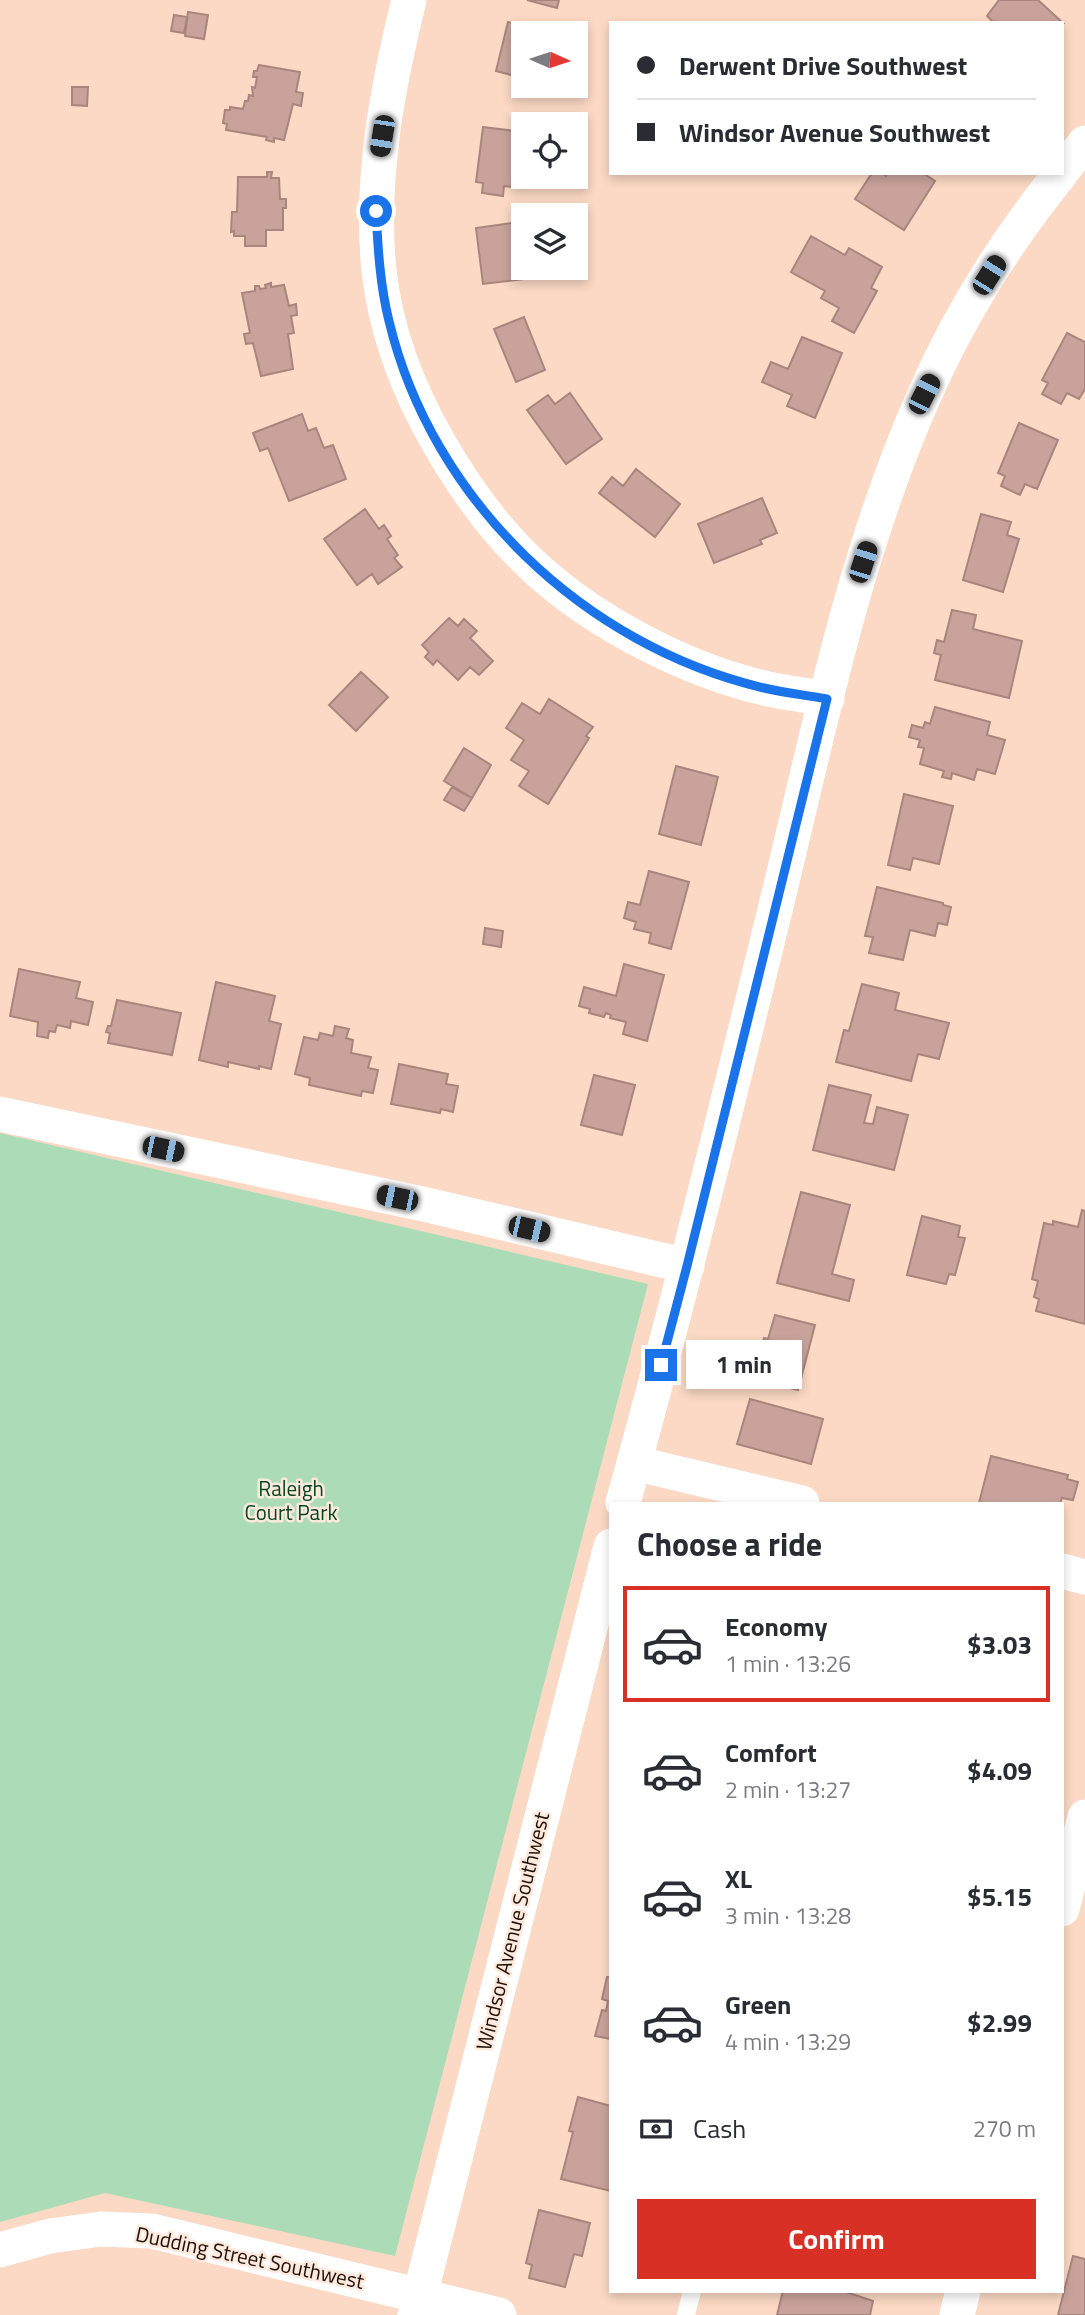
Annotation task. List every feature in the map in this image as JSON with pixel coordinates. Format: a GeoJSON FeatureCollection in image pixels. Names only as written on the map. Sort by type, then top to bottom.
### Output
{"type":"FeatureCollection","features":[{"type":"Feature","properties":{"kind":"street"},"geometry":{"type":"LineString","coordinates":[[409,0],[394,62],[378,161],[376,211],[379,273],[389,323],[404,371],[425,419],[460,479],[501,533],[541,573],[598,614],[651,645],[703,668],[764,688],[827,699]]}},
{"type":"Feature","properties":{"kind":"street"},"geometry":{"type":"LineString","coordinates":[[1064,169],[1085,143]]}},
{"type":"Feature","properties":{"kind":"street"},"geometry":{"type":"LineString","coordinates":[[623,1502],[687,1266],[827,699],[883,498],[924,394],[976,294],[1025,218],[1060,175]]}},
{"type":"Feature","properties":{"kind":"street"},"geometry":{"type":"LineString","coordinates":[[0,1114],[423,1204],[687,1266]]}},
{"type":"Feature","properties":{"kind":"street"},"geometry":{"type":"LineString","coordinates":[[634,1463],[798,1502]]}},
{"type":"Feature","properties":{"kind":"street","name":"Windsor Avenue Southwest"},"geometry":{"type":"LineString","coordinates":[[417,2305],[609,1554]]}},
{"type":"Feature","properties":{"kind":"street"},"geometry":{"type":"LineString","coordinates":[[1064,1572],[1085,1577]]}},
{"type":"Feature","properties":{"kind":"street"},"geometry":{"type":"LineString","coordinates":[[1064,1901],[1085,1817]]}},
{"type":"Feature","properties":{"kind":"street","name":"Dudding Street Southwest"},"geometry":{"type":"LineString","coordinates":[[0,2250],[50,2236],[101,2229],[152,2231],[417,2305],[499,2315]]}},
{"type":"Feature","properties":{"kind":"street"},"geometry":{"type":"LineString","coordinates":[[957,2315],[962,2293]]}},
{"type":"Feature","properties":{"kind":"lane"},"geometry":{"type":"LineString","coordinates":[[686,2315],[692,2293]]}},
{"type":"Feature","properties":{"kind":"green space","name":"Raleigh Court Park"},"geometry":{"type":"Polygon","coordinates":[[[0,1133],[648,1284],[395,2256],[105,2193],[0,2222],[0,1133]]]}},
{"type":"Feature","properties":{"kind":"building"},"geometry":{"type":"Polygon","coordinates":[[[527,0],[559,0],[557,8],[527,0]]]}},
{"type":"Feature","properties":{"kind":"building"},"geometry":{"type":"Polygon","coordinates":[[[999,0],[1038,0],[1061,21],[992,21],[987,16],[999,0]]]}},
{"type":"Feature","properties":{"kind":"building"},"geometry":{"type":"Polygon","coordinates":[[[188,12],[208,15],[204,39],[185,36],[188,12]]]}},
{"type":"Feature","properties":{"kind":"building"},"geometry":{"type":"Polygon","coordinates":[[[174,15],[187,17],[184,33],[171,31],[174,15]]]}},
{"type":"Feature","properties":{"kind":"building"},"geometry":{"type":"Polygon","coordinates":[[[508,22],[511,23],[511,75],[496,71],[508,22]]]}},
{"type":"Feature","properties":{"kind":"building"},"geometry":{"type":"Polygon","coordinates":[[[259,65],[300,72],[296,92],[303,93],[301,106],[293,104],[284,140],[274,138],[274,142],[266,140],[267,137],[226,130],[227,124],[223,123],[225,110],[230,110],[230,107],[243,109],[249,95],[253,96],[252,87],[255,88],[257,77],[253,77],[254,71],[257,71],[259,65]]]}},
{"type":"Feature","properties":{"kind":"building"},"geometry":{"type":"Polygon","coordinates":[[[72,87],[88,87],[87,106],[72,105],[72,87]]]}},
{"type":"Feature","properties":{"kind":"building"},"geometry":{"type":"Polygon","coordinates":[[[483,127],[511,130],[511,187],[504,186],[503,196],[482,193],[483,183],[476,182],[483,127]]]}},
{"type":"Feature","properties":{"kind":"building"},"geometry":{"type":"Polygon","coordinates":[[[267,172],[272,172],[271,178],[279,178],[280,199],[286,199],[286,208],[283,208],[283,230],[266,230],[266,246],[245,246],[245,236],[234,236],[234,231],[231,232],[232,212],[237,212],[238,177],[267,177],[267,172]]]}},
{"type":"Feature","properties":{"kind":"building"},"geometry":{"type":"Polygon","coordinates":[[[871,175],[926,175],[935,181],[904,230],[855,199],[871,175]]]}},
{"type":"Feature","properties":{"kind":"building"},"geometry":{"type":"Polygon","coordinates":[[[511,223],[511,280],[517,280],[483,284],[476,228],[511,223]]]}},
{"type":"Feature","properties":{"kind":"building"},"geometry":{"type":"Polygon","coordinates":[[[811,236],[845,255],[849,248],[882,267],[871,288],[877,291],[854,333],[832,321],[839,308],[821,298],[825,291],[791,272],[811,236]]]}},
{"type":"Feature","properties":{"kind":"building"},"geometry":{"type":"Polygon","coordinates":[[[271,283],[271,287],[284,285],[289,306],[296,304],[297,315],[291,316],[294,333],[288,334],[293,369],[261,376],[253,343],[246,344],[244,334],[250,333],[242,293],[255,291],[255,286],[266,288],[265,285],[271,283]]]}},
{"type":"Feature","properties":{"kind":"building"},"geometry":{"type":"Polygon","coordinates":[[[524,317],[545,370],[516,382],[494,329],[524,317]]]}},
{"type":"Feature","properties":{"kind":"building"},"geometry":{"type":"Polygon","coordinates":[[[1067,333],[1085,342],[1085,389],[1079,399],[1067,393],[1061,404],[1042,394],[1048,383],[1042,380],[1067,333]]]}},
{"type":"Feature","properties":{"kind":"building"},"geometry":{"type":"Polygon","coordinates":[[[802,337],[842,353],[815,418],[787,406],[792,395],[762,382],[771,362],[788,369],[802,337]]]}},
{"type":"Feature","properties":{"kind":"building"},"geometry":{"type":"Polygon","coordinates":[[[570,393],[602,439],[566,464],[527,410],[548,395],[555,404],[570,393]]]}},
{"type":"Feature","properties":{"kind":"building"},"geometry":{"type":"Polygon","coordinates":[[[302,414],[308,431],[316,428],[324,448],[333,445],[346,479],[289,501],[268,448],[260,451],[253,433],[302,414]]]}},
{"type":"Feature","properties":{"kind":"building"},"geometry":{"type":"Polygon","coordinates":[[[1019,423],[1058,440],[1037,489],[1025,484],[1020,495],[1001,486],[1005,476],[998,473],[1019,423]]]}},
{"type":"Feature","properties":{"kind":"building"},"geometry":{"type":"Polygon","coordinates":[[[636,469],[680,504],[655,537],[599,493],[612,477],[623,486],[636,469]]]}},
{"type":"Feature","properties":{"kind":"building"},"geometry":{"type":"Polygon","coordinates":[[[762,498],[777,533],[760,540],[762,544],[714,563],[698,524],[762,498]]]}},
{"type":"Feature","properties":{"kind":"building"},"geometry":{"type":"Polygon","coordinates":[[[365,509],[379,529],[384,525],[391,536],[387,539],[398,555],[394,558],[402,567],[378,584],[372,574],[357,585],[324,539],[365,509]]]}},
{"type":"Feature","properties":{"kind":"building"},"geometry":{"type":"Polygon","coordinates":[[[981,514],[1011,522],[1007,535],[1019,539],[1003,592],[963,580],[981,514]]]}},
{"type":"Feature","properties":{"kind":"building"},"geometry":{"type":"Polygon","coordinates":[[[952,610],[976,615],[973,629],[1022,641],[1009,698],[935,680],[941,655],[934,653],[937,640],[944,642],[952,610]]]}},
{"type":"Feature","properties":{"kind":"building"},"geometry":{"type":"Polygon","coordinates":[[[449,618],[458,626],[464,619],[477,631],[470,638],[493,661],[479,675],[470,667],[458,680],[437,660],[433,665],[425,657],[429,652],[422,645],[449,618]]]}},
{"type":"Feature","properties":{"kind":"building"},"geometry":{"type":"Polygon","coordinates":[[[361,672],[388,697],[356,731],[329,705],[361,672]]]}},
{"type":"Feature","properties":{"kind":"building"},"geometry":{"type":"Polygon","coordinates":[[[549,699],[593,727],[548,804],[519,786],[529,771],[511,760],[524,740],[506,728],[522,703],[540,714],[549,699]]]}},
{"type":"Feature","properties":{"kind":"building"},"geometry":{"type":"Polygon","coordinates":[[[935,707],[990,722],[987,735],[1005,740],[995,774],[977,769],[974,780],[952,773],[951,779],[942,777],[944,771],[920,764],[924,748],[918,747],[920,740],[909,737],[912,725],[923,728],[925,722],[930,724],[935,707]]]}},
{"type":"Feature","properties":{"kind":"building"},"geometry":{"type":"Polygon","coordinates":[[[464,748],[491,765],[472,798],[444,781],[464,748]]]}},
{"type":"Feature","properties":{"kind":"building"},"geometry":{"type":"Polygon","coordinates":[[[676,766],[718,777],[701,845],[659,834],[676,766]]]}},
{"type":"Feature","properties":{"kind":"building"},"geometry":{"type":"Polygon","coordinates":[[[452,787],[472,798],[464,811],[444,800],[452,787]]]}},
{"type":"Feature","properties":{"kind":"building"},"geometry":{"type":"Polygon","coordinates":[[[904,794],[953,806],[939,864],[913,858],[910,870],[888,865],[904,794]]]}},
{"type":"Feature","properties":{"kind":"building"},"geometry":{"type":"Polygon","coordinates":[[[649,871],[689,882],[671,949],[649,943],[651,933],[634,929],[636,922],[624,918],[628,902],[640,905],[649,871]]]}},
{"type":"Feature","properties":{"kind":"building"},"geometry":{"type":"Polygon","coordinates":[[[877,887],[951,907],[947,925],[938,923],[935,936],[910,930],[903,960],[869,953],[873,937],[865,936],[877,887]]]}},
{"type":"Feature","properties":{"kind":"building"},"geometry":{"type":"Polygon","coordinates":[[[485,928],[503,931],[501,947],[483,944],[485,928]]]}},
{"type":"Feature","properties":{"kind":"building"},"geometry":{"type":"Polygon","coordinates":[[[624,964],[664,975],[647,1041],[623,1034],[626,1022],[610,1018],[611,1015],[606,1013],[604,1017],[589,1013],[590,1009],[579,1006],[584,987],[616,996],[624,964]]]}},
{"type":"Feature","properties":{"kind":"building"},"geometry":{"type":"Polygon","coordinates":[[[19,969],[80,982],[76,998],[93,1002],[88,1025],[71,1021],[70,1028],[57,1025],[55,1032],[49,1031],[48,1038],[37,1036],[38,1022],[10,1016],[19,969]]]}},
{"type":"Feature","properties":{"kind":"building"},"geometry":{"type":"Polygon","coordinates":[[[216,982],[275,996],[269,1021],[281,1024],[271,1069],[228,1062],[228,1067],[199,1060],[216,982]]]}},
{"type":"Feature","properties":{"kind":"building"},"geometry":{"type":"Polygon","coordinates":[[[862,984],[899,993],[895,1010],[949,1023],[939,1059],[918,1054],[911,1081],[836,1062],[844,1030],[849,1031],[862,984]]]}},
{"type":"Feature","properties":{"kind":"building"},"geometry":{"type":"Polygon","coordinates":[[[117,1000],[181,1013],[172,1055],[108,1043],[110,1033],[106,1032],[108,1026],[111,1026],[117,1000]]]}},
{"type":"Feature","properties":{"kind":"building"},"geometry":{"type":"Polygon","coordinates":[[[335,1026],[349,1029],[346,1038],[353,1040],[351,1053],[371,1057],[368,1068],[378,1070],[373,1093],[362,1091],[361,1096],[309,1085],[310,1078],[295,1074],[304,1037],[318,1040],[320,1033],[333,1036],[335,1026]]]}},
{"type":"Feature","properties":{"kind":"building"},"geometry":{"type":"Polygon","coordinates":[[[399,1064],[448,1074],[446,1084],[458,1086],[453,1112],[441,1109],[440,1113],[391,1104],[399,1064]]]}},
{"type":"Feature","properties":{"kind":"building"},"geometry":{"type":"Polygon","coordinates":[[[594,1075],[635,1085],[622,1135],[581,1125],[594,1075]]]}},
{"type":"Feature","properties":{"kind":"building"},"geometry":{"type":"Polygon","coordinates":[[[829,1085],[871,1095],[864,1123],[873,1124],[877,1107],[908,1115],[894,1170],[813,1150],[829,1085]]]}},
{"type":"Feature","properties":{"kind":"building"},"geometry":{"type":"Polygon","coordinates":[[[801,1192],[850,1205],[832,1274],[854,1280],[849,1301],[777,1283],[801,1192]]]}},
{"type":"Feature","properties":{"kind":"building"},"geometry":{"type":"Polygon","coordinates":[[[1082,1210],[1085,1211],[1085,1324],[1036,1311],[1039,1299],[1034,1297],[1038,1281],[1032,1279],[1044,1223],[1053,1225],[1053,1221],[1078,1227],[1082,1210]]]}},
{"type":"Feature","properties":{"kind":"building"},"geometry":{"type":"Polygon","coordinates":[[[922,1216],[960,1226],[958,1237],[965,1238],[955,1275],[949,1274],[946,1284],[907,1275],[922,1216]]]}},
{"type":"Feature","properties":{"kind":"building"},"geometry":{"type":"Polygon","coordinates":[[[775,1315],[815,1325],[798,1390],[753,1379],[764,1338],[768,1339],[775,1315]]]}},
{"type":"Feature","properties":{"kind":"building"},"geometry":{"type":"Polygon","coordinates":[[[750,1399],[823,1419],[811,1464],[737,1444],[750,1399]]]}},
{"type":"Feature","properties":{"kind":"building"},"geometry":{"type":"Polygon","coordinates":[[[991,1456],[1068,1475],[1067,1479],[1078,1482],[1073,1500],[1062,1498],[1060,1502],[979,1502],[991,1456]]]}},
{"type":"Feature","properties":{"kind":"building"},"geometry":{"type":"Polygon","coordinates":[[[609,1977],[609,2039],[595,2036],[602,2010],[606,2011],[608,2001],[602,1999],[609,1977]]]}},
{"type":"Feature","properties":{"kind":"building"},"geometry":{"type":"Polygon","coordinates":[[[578,2097],[609,2105],[609,2191],[561,2179],[573,2132],[569,2131],[578,2097]]]}},
{"type":"Feature","properties":{"kind":"building"},"geometry":{"type":"Polygon","coordinates":[[[539,2210],[590,2223],[582,2256],[574,2254],[565,2287],[529,2278],[532,2265],[526,2263],[539,2210]]]}},
{"type":"Feature","properties":{"kind":"building"},"geometry":{"type":"Polygon","coordinates":[[[1073,2256],[1085,2259],[1085,2315],[1058,2315],[1073,2256]]]}},
{"type":"Feature","properties":{"kind":"building"},"geometry":{"type":"Polygon","coordinates":[[[782,2293],[849,2293],[873,2301],[870,2315],[777,2315],[782,2293]]]}},
{"type":"Feature","properties":{"kind":"route"},"geometry":{"type":"LineString","coordinates":[[376,211],[379,273],[389,323],[404,371],[425,419],[460,479],[501,533],[541,573],[588,608],[651,645],[703,668],[764,688],[827,699],[661,1365]]}}]}
